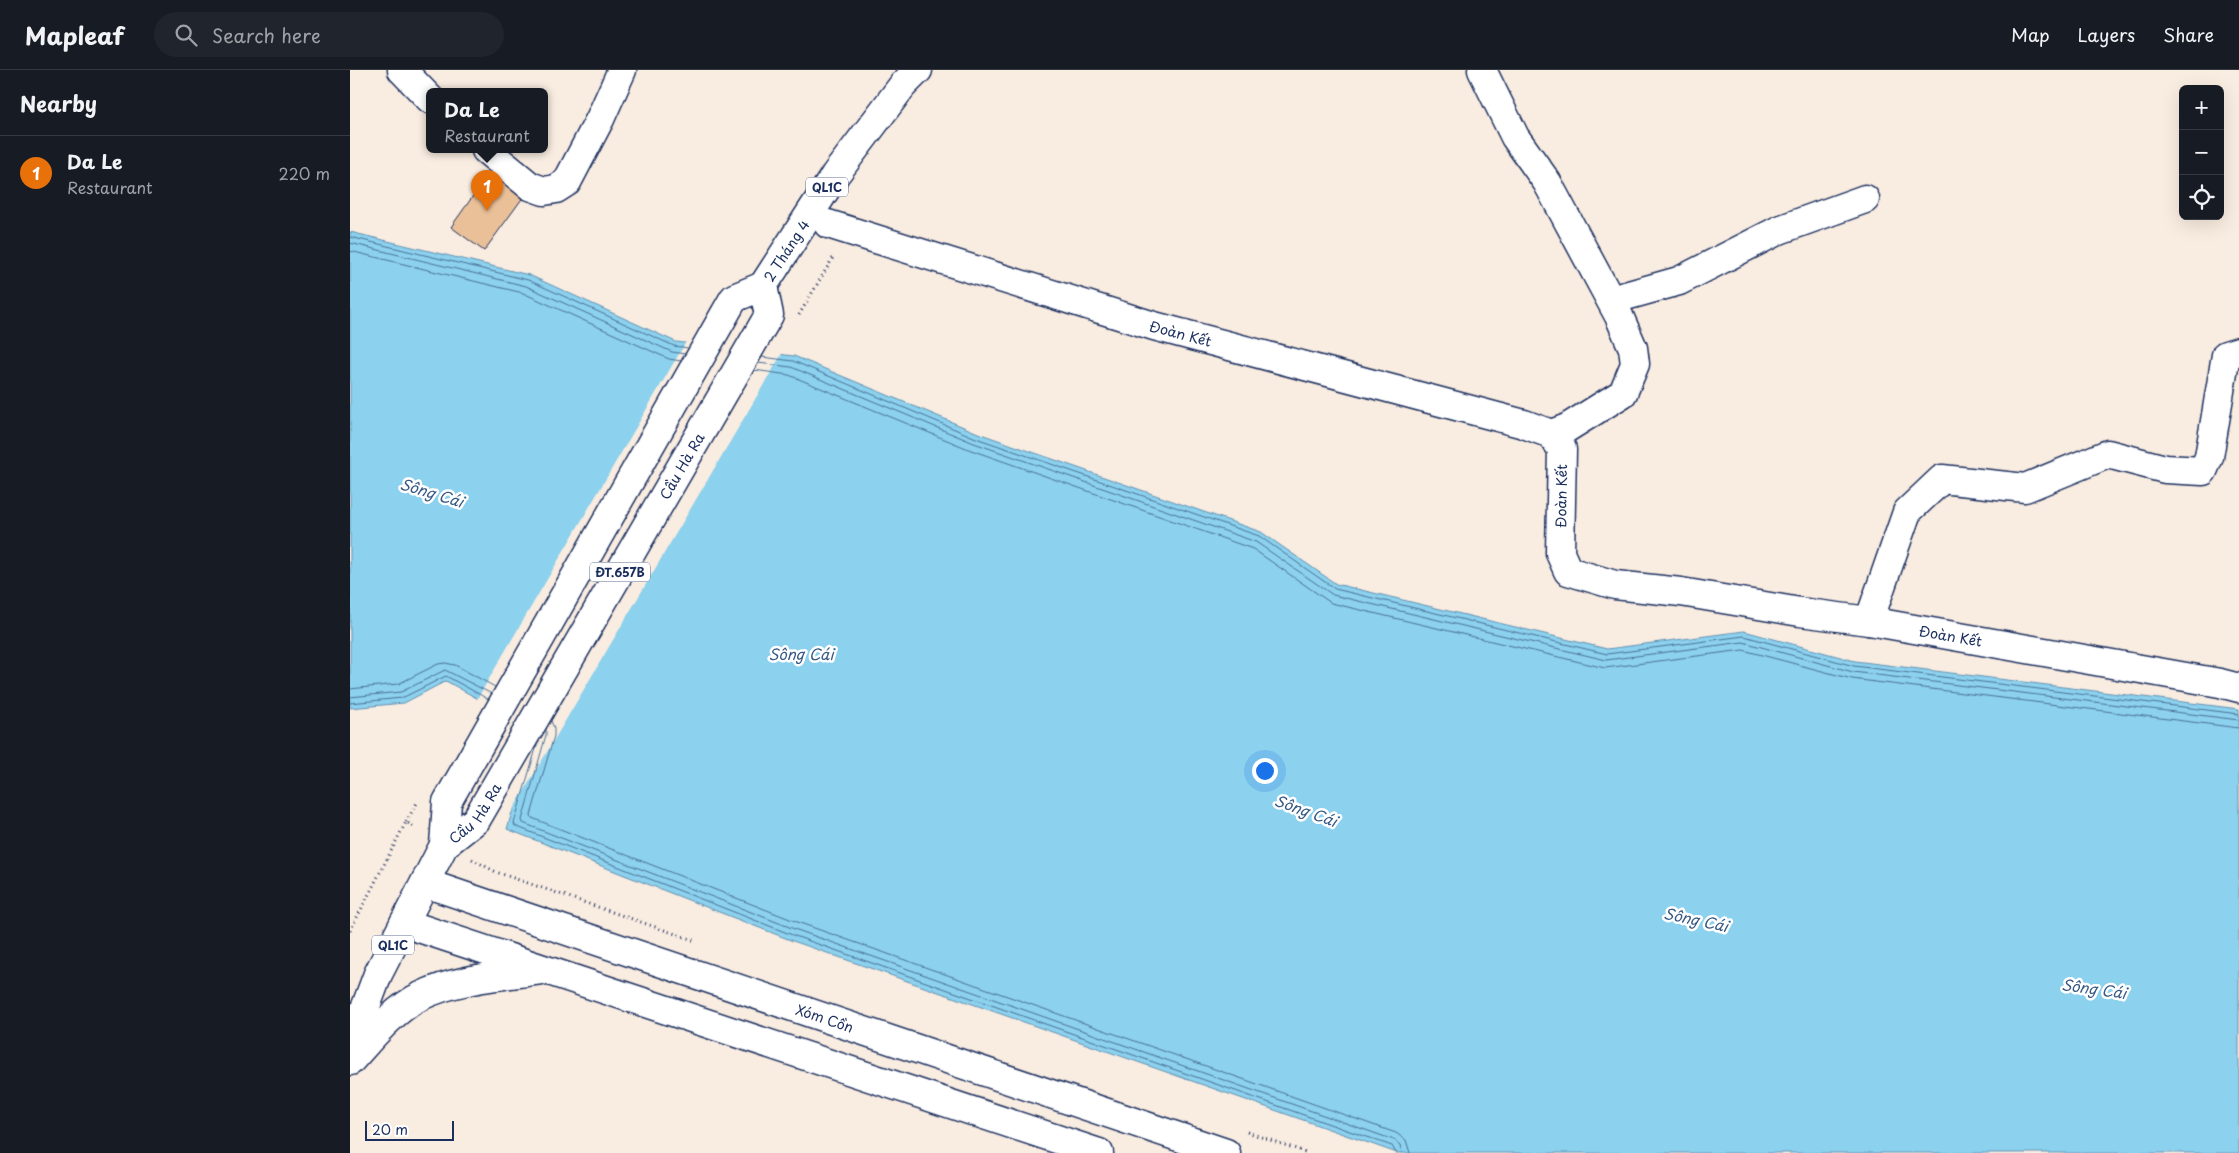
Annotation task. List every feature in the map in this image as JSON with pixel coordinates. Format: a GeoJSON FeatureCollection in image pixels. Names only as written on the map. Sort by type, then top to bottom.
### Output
{"type":"FeatureCollection","features":[{"type":"Feature","properties":{"kind":"street"},"geometry":{"type":"LineString","coordinates":[[402,70],[426,95]]}},
{"type":"Feature","properties":{"kind":"street"},"geometry":{"type":"LineString","coordinates":[[490,153],[530,186],[544,191],[556,189],[567,182],[600,119],[622,70]]}},
{"type":"Feature","properties":{"kind":"street","name":"2 Tháng 4"},"geometry":{"type":"LineString","coordinates":[[734,298],[764,286],[835,175],[903,85],[918,70]]}},
{"type":"Feature","properties":{"kind":"street"},"geometry":{"type":"LineString","coordinates":[[1482,70],[1515,137],[1547,182],[1610,300],[1633,348],[1635,364],[1623,393],[1567,428],[1551,434]]}},
{"type":"Feature","properties":{"kind":"street"},"geometry":{"type":"LineString","coordinates":[[1610,300],[1679,281],[1779,230],[1865,199]]}},
{"type":"Feature","properties":{"kind":"street","name":"Đoàn Kết"},"geometry":{"type":"LineString","coordinates":[[839,227],[1154,326],[1524,424],[1551,434],[1562,449],[1560,553],[1568,571],[1615,585],[1681,592],[1800,612],[1869,621],[2220,683],[2239,688]]}},
{"type":"Feature","properties":{"kind":"street","name":"Cầu Hà Ra"},"geometry":{"type":"LineString","coordinates":[[444,845],[476,820],[769,316],[764,286]]}},
{"type":"Feature","properties":{"kind":"street","name":"Cầu Hà Ra"},"geometry":{"type":"LineString","coordinates":[[444,845],[447,802],[734,298]]}},
{"type":"Feature","properties":{"kind":"street"},"geometry":{"type":"LineString","coordinates":[[1869,621],[1907,512],[1942,479],[2025,488],[2108,454],[2165,469],[2203,471],[2209,456],[2226,355],[2239,351]]}},
{"type":"Feature","properties":{"kind":"street","name":"QL1C"},"geometry":{"type":"LineString","coordinates":[[350,1049],[378,974],[444,845]]}},
{"type":"Feature","properties":{"kind":"street","name":"Xóm Cồn"},"geometry":{"type":"LineString","coordinates":[[425,883],[1226,1153]]}},
{"type":"Feature","properties":{"kind":"street"},"geometry":{"type":"LineString","coordinates":[[404,922],[1099,1153]]}},
{"type":"Feature","properties":{"kind":"street"},"geometry":{"type":"LineString","coordinates":[[350,1061],[388,1019],[420,996],[453,984],[547,969]]}},
{"type":"Feature","properties":{"kind":"path"},"geometry":{"type":"LineString","coordinates":[[815,288],[839,227]]}},
{"type":"Feature","properties":{"kind":"water","name":"Sông Cái"},"geometry":{"type":"Polygon","coordinates":[[[350,232],[529,275],[676,342],[794,356],[978,433],[1261,532],[1336,584],[1607,649],[1744,631],[1855,661],[2239,709],[2239,1153],[1397,1153],[793,941],[507,829],[536,731],[446,681],[404,703],[350,708],[350,232]]]}},
{"type":"Feature","properties":{"kind":"pier"},"geometry":{"type":"Polygon","coordinates":[[[687,340],[783,352],[508,818],[533,732],[476,701],[687,340]]]}},
{"type":"Feature","properties":{"kind":"building"},"geometry":{"type":"Polygon","coordinates":[[[490,172],[524,196],[484,251],[451,227],[490,172]]]}},
{"type":"Feature","properties":{"kind":"place","name":"Da Le"},"geometry":{"type":"Point","coordinates":[487,211]}}]}
